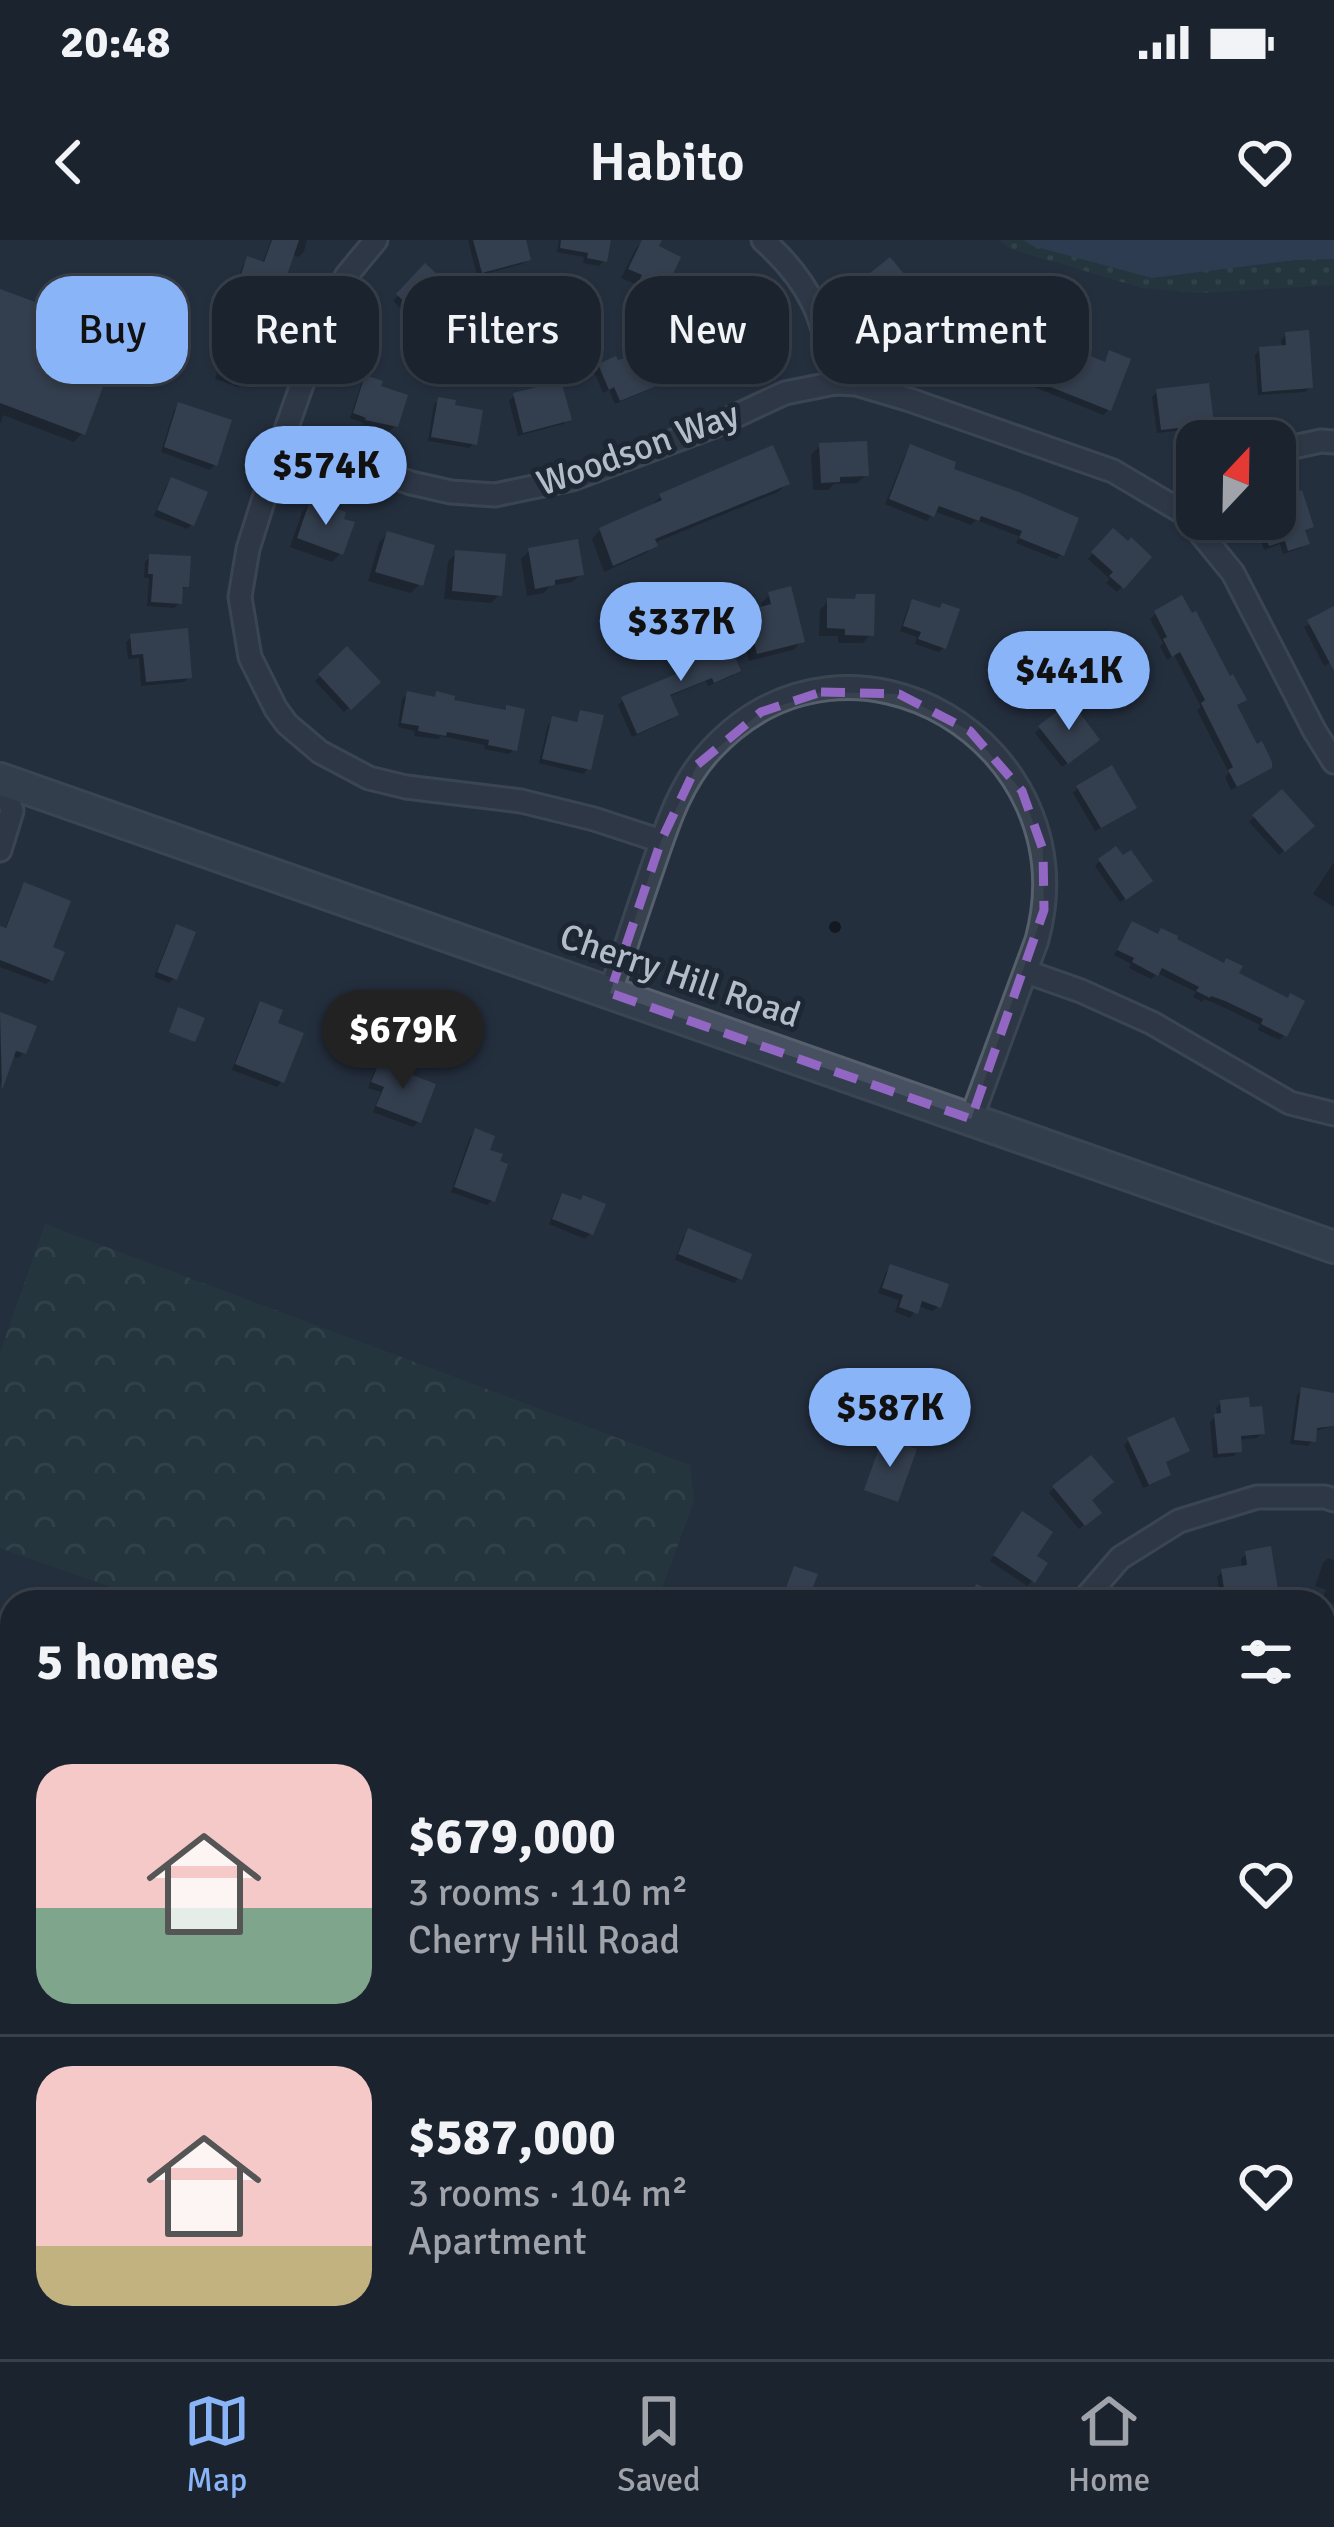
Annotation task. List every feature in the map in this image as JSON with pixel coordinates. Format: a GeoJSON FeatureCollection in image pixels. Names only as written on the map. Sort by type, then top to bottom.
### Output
{"type":"FeatureCollection","features":[{"type":"Feature","properties":{"kind":"main road","name":"Cherry Hill Road"},"geometry":{"type":"LineString","coordinates":[[1,781],[1334,1246]]}},
{"type":"Feature","properties":{"kind":"street"},"geometry":{"type":"LineString","coordinates":[[376,240],[347,274],[331,304],[248,549],[240,597],[250,657],[287,724],[320,752],[369,778],[521,801],[661,841]]}},
{"type":"Feature","properties":{"kind":"street"},"geometry":{"type":"LineString","coordinates":[[763,240],[799,277],[813,303]]}},
{"type":"Feature","properties":{"kind":"street","name":"Woodson Way"},"geometry":{"type":"LineString","coordinates":[[283,438],[433,489],[510,494],[572,479],[714,426],[784,393],[831,384]]}},
{"type":"Feature","properties":{"kind":"street","name":"Woodson Way"},"geometry":{"type":"LineString","coordinates":[[856,384],[1113,471],[1176,500]]}},
{"type":"Feature","properties":{"kind":"street"},"geometry":{"type":"LineString","coordinates":[[1296,446],[1334,442]]}},
{"type":"Feature","properties":{"kind":"street","name":"Woodson Way"},"geometry":{"type":"LineString","coordinates":[[1212,540],[1334,762]]}},
{"type":"Feature","properties":{"kind":"street"},"geometry":{"type":"LineString","coordinates":[[610,993],[680,796],[698,766],[727,734],[796,696],[840,689],[879,691],[922,702],[988,746],[1011,773],[1033,813],[1043,850],[1046,876],[1041,927],[971,1119]]}},
{"type":"Feature","properties":{"kind":"street"},"geometry":{"type":"LineString","coordinates":[[0,850],[12,812],[1,781]]}},
{"type":"Feature","properties":{"kind":"street"},"geometry":{"type":"LineString","coordinates":[[1027,972],[1152,1023],[1290,1103],[1334,1114]]}},
{"type":"Feature","properties":{"kind":"street"},"geometry":{"type":"LineString","coordinates":[[1092,1590],[1120,1558],[1179,1520],[1257,1497],[1334,1500]]}},
{"type":"Feature","properties":{"kind":"highlighted area"},"geometry":{"type":"Polygon","coordinates":[[[821,692],[899,694],[970,731],[1022,791],[1043,850],[1044,910],[971,1119],[610,993],[661,841],[697,765],[761,712],[821,692]]]}},
{"type":"Feature","properties":{"kind":"green space"},"geometry":{"type":"Polygon","coordinates":[[[998,240],[1334,240],[1334,285],[1199,293],[1142,288],[1011,249],[998,240]]]}},
{"type":"Feature","properties":{"kind":"green space"},"geometry":{"type":"Polygon","coordinates":[[[45,1224],[690,1465],[694,1501],[661,1590],[119,1590],[0,1548],[0,1353],[45,1224]]]}},
{"type":"Feature","properties":{"kind":"water"},"geometry":{"type":"Polygon","coordinates":[[[1023,240],[1334,240],[1334,259],[1152,278],[1023,240]]]}},
{"type":"Feature","properties":{"kind":"building"},"geometry":{"type":"Polygon","coordinates":[[[272,240],[299,240],[287,276],[241,275],[247,256],[264,262],[272,240]]]}},
{"type":"Feature","properties":{"kind":"building"},"geometry":{"type":"Polygon","coordinates":[[[473,240],[526,240],[531,260],[482,273],[473,240]]]}},
{"type":"Feature","properties":{"kind":"building"},"geometry":{"type":"Polygon","coordinates":[[[561,240],[611,240],[607,262],[560,248],[561,240]]]}},
{"type":"Feature","properties":{"kind":"building"},"geometry":{"type":"Polygon","coordinates":[[[642,240],[662,240],[659,246],[681,257],[672,276],[642,276],[628,269],[642,240]]]}},
{"type":"Feature","properties":{"kind":"building"},"geometry":{"type":"Polygon","coordinates":[[[890,257],[906,276],[867,276],[890,257]]]}},
{"type":"Feature","properties":{"kind":"building"},"geometry":{"type":"Polygon","coordinates":[[[425,263],[439,276],[413,276],[425,263]]]}},
{"type":"Feature","properties":{"kind":"building"},"geometry":{"type":"Polygon","coordinates":[[[0,289],[36,302],[36,384],[104,384],[85,435],[0,403],[0,289]]]}},
{"type":"Feature","properties":{"kind":"building"},"geometry":{"type":"Polygon","coordinates":[[[1309,330],[1313,388],[1262,392],[1259,347],[1286,345],[1285,332],[1309,330]]]}},
{"type":"Feature","properties":{"kind":"building"},"geometry":{"type":"Polygon","coordinates":[[[1109,350],[1131,359],[1111,411],[1043,384],[1089,384],[1089,355],[1105,362],[1109,350]]]}},
{"type":"Feature","properties":{"kind":"building"},"geometry":{"type":"Polygon","coordinates":[[[616,356],[625,358],[625,384],[659,385],[620,401],[601,371],[601,363],[616,356]]]}},
{"type":"Feature","properties":{"kind":"building"},"geometry":{"type":"Polygon","coordinates":[[[379,380],[381,386],[408,395],[398,427],[353,413],[362,384],[379,384],[379,380]]]}},
{"type":"Feature","properties":{"kind":"building"},"geometry":{"type":"Polygon","coordinates":[[[1209,383],[1214,420],[1176,420],[1176,428],[1161,430],[1156,389],[1209,383]]]}},
{"type":"Feature","properties":{"kind":"building"},"geometry":{"type":"Polygon","coordinates":[[[562,384],[572,420],[523,433],[513,393],[562,384]]]}},
{"type":"Feature","properties":{"kind":"building"},"geometry":{"type":"Polygon","coordinates":[[[438,397],[483,410],[477,445],[431,437],[438,397]]]}},
{"type":"Feature","properties":{"kind":"building"},"geometry":{"type":"Polygon","coordinates":[[[178,402],[232,420],[217,466],[164,447],[178,402]]]}},
{"type":"Feature","properties":{"kind":"building"},"geometry":{"type":"Polygon","coordinates":[[[867,441],[869,476],[821,483],[819,443],[867,441]]]}},
{"type":"Feature","properties":{"kind":"building"},"geometry":{"type":"Polygon","coordinates":[[[910,444],[956,462],[954,469],[1079,518],[1064,556],[1019,538],[1022,531],[981,516],[979,521],[939,506],[934,517],[889,499],[910,444]]]}},
{"type":"Feature","properties":{"kind":"building"},"geometry":{"type":"Polygon","coordinates":[[[773,445],[790,484],[655,539],[658,546],[613,566],[599,528],[662,500],[659,494],[773,445]]]}},
{"type":"Feature","properties":{"kind":"building"},"geometry":{"type":"Polygon","coordinates":[[[171,477],[208,492],[194,526],[157,510],[171,477]]]}},
{"type":"Feature","properties":{"kind":"building"},"geometry":{"type":"Polygon","coordinates":[[[1302,490],[1314,527],[1305,530],[1310,544],[1288,551],[1285,541],[1269,546],[1267,540],[1296,540],[1296,492],[1302,490]]]}},
{"type":"Feature","properties":{"kind":"building"},"geometry":{"type":"Polygon","coordinates":[[[310,500],[346,512],[344,519],[355,522],[343,555],[297,538],[310,500]]]}},
{"type":"Feature","properties":{"kind":"building"},"geometry":{"type":"Polygon","coordinates":[[[1113,528],[1152,557],[1124,589],[1091,552],[1113,528]]]}},
{"type":"Feature","properties":{"kind":"building"},"geometry":{"type":"Polygon","coordinates":[[[387,531],[435,545],[423,586],[375,572],[387,531]]]}},
{"type":"Feature","properties":{"kind":"building"},"geometry":{"type":"Polygon","coordinates":[[[578,539],[584,575],[535,589],[528,548],[578,539]]]}},
{"type":"Feature","properties":{"kind":"building"},"geometry":{"type":"Polygon","coordinates":[[[455,550],[506,554],[502,596],[452,591],[455,550]]]}},
{"type":"Feature","properties":{"kind":"building"},"geometry":{"type":"Polygon","coordinates":[[[149,554],[191,556],[189,587],[183,587],[182,604],[151,602],[149,554]]]}},
{"type":"Feature","properties":{"kind":"building"},"geometry":{"type":"Polygon","coordinates":[[[791,586],[805,642],[757,654],[746,611],[771,604],[768,592],[791,586]]]}},
{"type":"Feature","properties":{"kind":"building"},"geometry":{"type":"Polygon","coordinates":[[[856,594],[875,594],[874,636],[845,635],[845,629],[827,628],[827,598],[855,599],[856,594]]]}},
{"type":"Feature","properties":{"kind":"building"},"geometry":{"type":"Polygon","coordinates":[[[1182,595],[1192,613],[1196,611],[1230,676],[1233,674],[1247,700],[1237,705],[1272,762],[1272,768],[1237,787],[1228,770],[1233,767],[1201,703],[1205,700],[1180,652],[1172,657],[1154,611],[1182,595]]]}},
{"type":"Feature","properties":{"kind":"building"},"geometry":{"type":"Polygon","coordinates":[[[912,599],[960,609],[946,649],[918,639],[921,632],[903,626],[912,599]]]}},
{"type":"Feature","properties":{"kind":"building"},"geometry":{"type":"Polygon","coordinates":[[[1334,606],[1334,671],[1307,620],[1334,606]]]}},
{"type":"Feature","properties":{"kind":"building"},"geometry":{"type":"Polygon","coordinates":[[[188,628],[192,678],[146,682],[143,654],[132,655],[130,634],[188,628]]]}},
{"type":"Feature","properties":{"kind":"building"},"geometry":{"type":"Polygon","coordinates":[[[725,632],[741,671],[670,695],[679,715],[637,734],[621,697],[688,669],[683,658],[702,649],[700,643],[725,632]]]}},
{"type":"Feature","properties":{"kind":"building"},"geometry":{"type":"Polygon","coordinates":[[[1013,643],[1052,671],[1030,704],[990,676],[1013,643]]]}},
{"type":"Feature","properties":{"kind":"building"},"geometry":{"type":"Polygon","coordinates":[[[347,646],[381,682],[351,710],[318,674],[347,646]]]}},
{"type":"Feature","properties":{"kind":"building"},"geometry":{"type":"Polygon","coordinates":[[[407,691],[435,697],[436,691],[455,696],[454,700],[525,709],[517,751],[488,745],[489,740],[418,731],[419,726],[401,723],[407,691]]]}},
{"type":"Feature","properties":{"kind":"building"},"geometry":{"type":"Polygon","coordinates":[[[1071,701],[1100,740],[1068,764],[1038,726],[1071,701]]]}},
{"type":"Feature","properties":{"kind":"building"},"geometry":{"type":"Polygon","coordinates":[[[580,710],[604,715],[591,770],[542,759],[552,716],[577,722],[580,710]]]}},
{"type":"Feature","properties":{"kind":"building"},"geometry":{"type":"Polygon","coordinates":[[[1112,765],[1137,808],[1101,828],[1076,786],[1112,765]]]}},
{"type":"Feature","properties":{"kind":"building"},"geometry":{"type":"Polygon","coordinates":[[[1282,789],[1315,826],[1285,852],[1252,815],[1282,789]]]}},
{"type":"Feature","properties":{"kind":"building"},"geometry":{"type":"Polygon","coordinates":[[[1116,846],[1123,855],[1131,850],[1153,881],[1126,900],[1098,859],[1116,846]]]}},
{"type":"Feature","properties":{"kind":"building"},"geometry":{"type":"Polygon","coordinates":[[[24,882],[71,901],[53,947],[65,952],[53,981],[0,960],[0,926],[6,928],[24,882]]]}},
{"type":"Feature","properties":{"kind":"building"},"geometry":{"type":"Polygon","coordinates":[[[1132,921],[1158,934],[1161,928],[1224,963],[1226,958],[1243,966],[1239,973],[1288,998],[1290,993],[1305,1001],[1287,1037],[1261,1024],[1263,1019],[1196,991],[1199,987],[1162,968],[1158,976],[1132,962],[1134,958],[1117,950],[1132,921]]]}},
{"type":"Feature","properties":{"kind":"building"},"geometry":{"type":"Polygon","coordinates":[[[176,924],[196,932],[177,980],[157,972],[176,924]]]}},
{"type":"Feature","properties":{"kind":"building"},"geometry":{"type":"Polygon","coordinates":[[[260,1001],[283,1010],[278,1023],[304,1033],[284,1083],[235,1064],[260,1001]]]}},
{"type":"Feature","properties":{"kind":"building"},"geometry":{"type":"Polygon","coordinates":[[[178,1007],[205,1018],[195,1042],[169,1032],[178,1007]]]}},
{"type":"Feature","properties":{"kind":"building"},"geometry":{"type":"Polygon","coordinates":[[[0,1012],[37,1026],[26,1054],[16,1051],[2,1090],[0,1012]]]}},
{"type":"Feature","properties":{"kind":"building"},"geometry":{"type":"Polygon","coordinates":[[[379,1062],[436,1084],[421,1123],[376,1106],[384,1087],[371,1082],[379,1062]]]}},
{"type":"Feature","properties":{"kind":"building"},"geometry":{"type":"Polygon","coordinates":[[[475,1128],[495,1136],[490,1150],[503,1154],[500,1161],[508,1164],[495,1202],[454,1187],[475,1128]]]}},
{"type":"Feature","properties":{"kind":"building"},"geometry":{"type":"Polygon","coordinates":[[[562,1193],[606,1204],[593,1235],[552,1219],[562,1193]]]}},
{"type":"Feature","properties":{"kind":"building"},"geometry":{"type":"Polygon","coordinates":[[[688,1228],[752,1254],[742,1280],[678,1254],[688,1228]]]}},
{"type":"Feature","properties":{"kind":"building"},"geometry":{"type":"Polygon","coordinates":[[[890,1264],[949,1284],[941,1308],[922,1301],[918,1314],[899,1307],[903,1295],[882,1288],[890,1264]]]}},
{"type":"Feature","properties":{"kind":"building"},"geometry":{"type":"Polygon","coordinates":[[[1301,1387],[1334,1393],[1334,1426],[1317,1428],[1316,1442],[1294,1440],[1301,1387]]]}},
{"type":"Feature","properties":{"kind":"building"},"geometry":{"type":"Polygon","coordinates":[[[1249,1397],[1250,1407],[1262,1406],[1265,1434],[1241,1436],[1242,1452],[1218,1454],[1214,1414],[1221,1413],[1220,1400],[1249,1397]]]}},
{"type":"Feature","properties":{"kind":"building"},"geometry":{"type":"Polygon","coordinates":[[[1174,1417],[1190,1451],[1166,1462],[1171,1475],[1149,1485],[1127,1438],[1174,1417]]]}},
{"type":"Feature","properties":{"kind":"building"},"geometry":{"type":"Polygon","coordinates":[[[883,1437],[917,1449],[898,1502],[864,1490],[883,1437]]]}},
{"type":"Feature","properties":{"kind":"building"},"geometry":{"type":"Polygon","coordinates":[[[1091,1455],[1114,1482],[1092,1500],[1102,1513],[1085,1526],[1052,1486],[1091,1455]]]}},
{"type":"Feature","properties":{"kind":"building"},"geometry":{"type":"Polygon","coordinates":[[[1022,1511],[1053,1532],[1037,1556],[1048,1563],[1035,1583],[993,1555],[1022,1511]]]}},
{"type":"Feature","properties":{"kind":"building"},"geometry":{"type":"Polygon","coordinates":[[[1271,1546],[1278,1590],[1224,1590],[1221,1569],[1247,1565],[1245,1551],[1271,1546]]]}},
{"type":"Feature","properties":{"kind":"building"},"geometry":{"type":"Polygon","coordinates":[[[794,1566],[818,1574],[812,1590],[785,1590],[794,1566]]]}}]}
